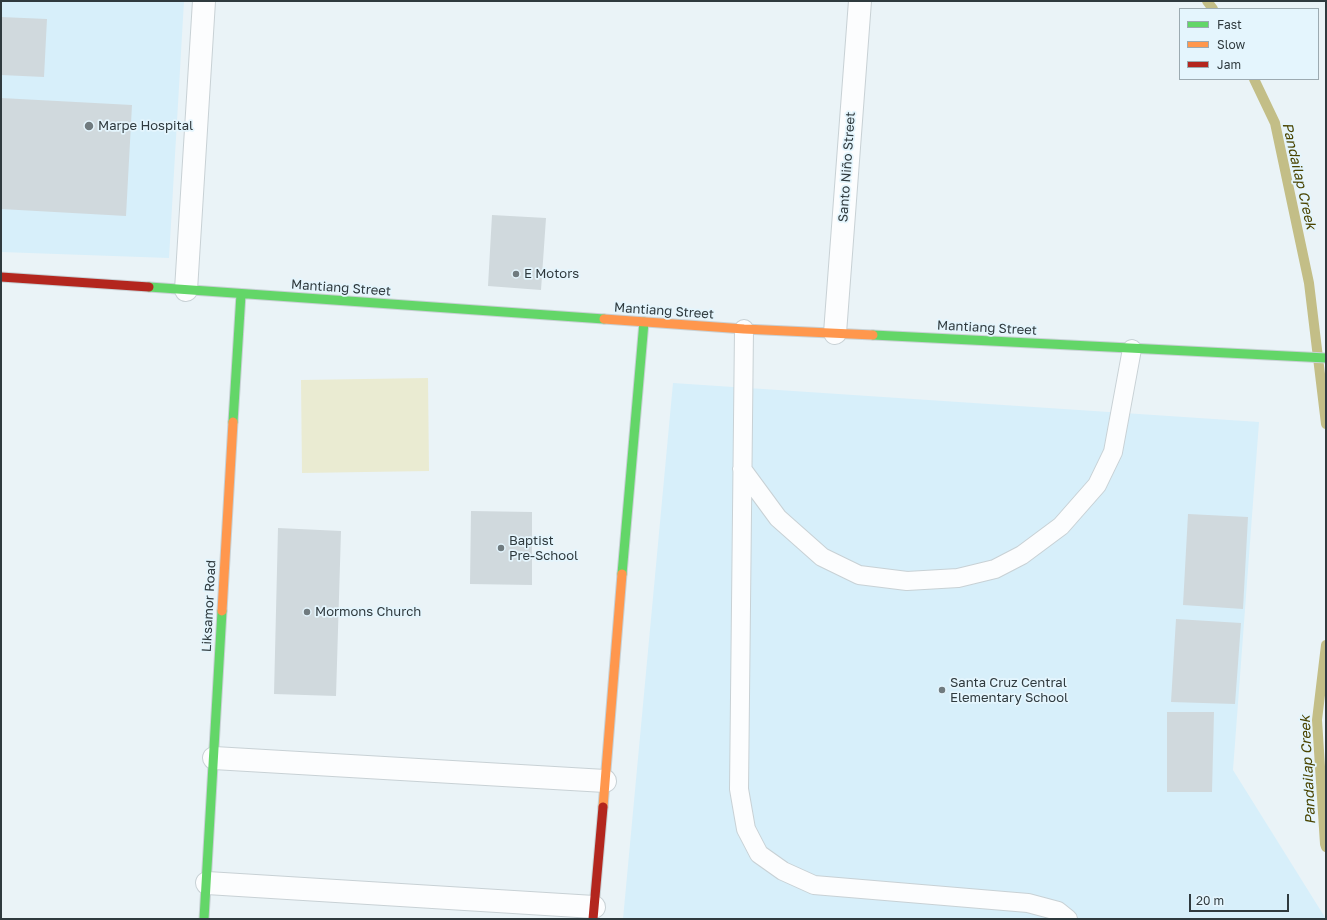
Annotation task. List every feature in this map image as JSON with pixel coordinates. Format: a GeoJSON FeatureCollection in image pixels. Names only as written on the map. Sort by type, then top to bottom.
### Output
{"type":"FeatureCollection","features":[{"type":"Feature","properties":{"kind":"street"},"geometry":{"type":"LineString","coordinates":[[186,290],[204,1]]}},
{"type":"Feature","properties":{"kind":"street","name":"Santo Niño Street"},"geometry":{"type":"LineString","coordinates":[[835,333],[860,1]]}},
{"type":"Feature","properties":{"kind":"street","name":"Mantiang Street"},"geometry":{"type":"LineString","coordinates":[[1,277],[744,329],[1326,358]]}},
{"type":"Feature","properties":{"kind":"street","name":"Liksamor Road"},"geometry":{"type":"LineString","coordinates":[[204,919],[241,294]]}},
{"type":"Feature","properties":{"kind":"street"},"geometry":{"type":"LineString","coordinates":[[207,883],[593,913],[644,322]]}},
{"type":"Feature","properties":{"kind":"street"},"geometry":{"type":"LineString","coordinates":[[214,758],[605,781]]}},
{"type":"Feature","properties":{"kind":"lane"},"geometry":{"type":"LineString","coordinates":[[744,329],[739,789],[746,828],[759,854],[783,871],[814,885],[1028,903],[1058,911],[1068,919]]}},
{"type":"Feature","properties":{"kind":"lane"},"geometry":{"type":"LineString","coordinates":[[742,469],[778,518],[822,558],[859,575],[907,581],[958,578],[995,569],[1022,554],[1061,526],[1097,485],[1113,452],[1132,349]]}},
{"type":"Feature","properties":{"kind":"shaded area","name":"Marpe Hospital"},"geometry":{"type":"Polygon","coordinates":[[[1,1],[184,1],[169,258],[1,252],[1,1]]]}},
{"type":"Feature","properties":{"kind":"shaded area","name":"Santa Cruz Central Elementary School"},"geometry":{"type":"Polygon","coordinates":[[[673,383],[1259,422],[1233,770],[1326,919],[623,919],[673,383]]]}},
{"type":"Feature","properties":{"kind":"green space"},"geometry":{"type":"Polygon","coordinates":[[[428,378],[429,471],[302,473],[301,380],[428,378]]]}},
{"type":"Feature","properties":{"kind":"building"},"geometry":{"type":"Polygon","coordinates":[[[1,17],[47,19],[44,77],[1,75],[1,17]]]}},
{"type":"Feature","properties":{"kind":"building"},"geometry":{"type":"Polygon","coordinates":[[[1,98],[132,105],[126,216],[1,209],[1,98]]]}},
{"type":"Feature","properties":{"kind":"building"},"geometry":{"type":"Polygon","coordinates":[[[492,215],[546,218],[541,290],[488,286],[492,215]]]}},
{"type":"Feature","properties":{"kind":"building","name":"Baptist Pre-School"},"geometry":{"type":"Polygon","coordinates":[[[471,511],[532,512],[532,585],[470,584],[471,511]]]}},
{"type":"Feature","properties":{"kind":"building"},"geometry":{"type":"Polygon","coordinates":[[[1188,514],[1248,517],[1243,609],[1183,605],[1188,514]]]}},
{"type":"Feature","properties":{"kind":"building","name":"Mormons Church"},"geometry":{"type":"Polygon","coordinates":[[[278,528],[341,531],[336,696],[274,694],[278,528]]]}},
{"type":"Feature","properties":{"kind":"building"},"geometry":{"type":"Polygon","coordinates":[[[1176,619],[1241,623],[1235,704],[1171,702],[1176,619]]]}},
{"type":"Feature","properties":{"kind":"building"},"geometry":{"type":"Polygon","coordinates":[[[1167,712],[1214,712],[1212,792],[1167,792],[1167,712]]]}},
{"type":"Feature","properties":{"kind":"waterway","name":"Pandailap Creek"},"geometry":{"type":"LineString","coordinates":[[1207,1],[1212,8]]}},
{"type":"Feature","properties":{"kind":"waterway","name":"Pandailap Creek"},"geometry":{"type":"LineString","coordinates":[[1254,80],[1275,123],[1309,283],[1326,424]]}},
{"type":"Feature","properties":{"kind":"waterway","name":"Pandailap Creek"},"geometry":{"type":"LineString","coordinates":[[1326,645],[1317,720],[1326,847]]}},
{"type":"Feature","properties":{"kind":"traffic: fast"},"geometry":{"type":"LineString","coordinates":[[149,287],[604,319]]}},
{"type":"Feature","properties":{"kind":"traffic: fast"},"geometry":{"type":"LineString","coordinates":[[233,422],[241,294]]}},
{"type":"Feature","properties":{"kind":"traffic: fast"},"geometry":{"type":"LineString","coordinates":[[622,574],[644,322]]}},
{"type":"Feature","properties":{"kind":"traffic: fast"},"geometry":{"type":"LineString","coordinates":[[873,335],[1326,358]]}},
{"type":"Feature","properties":{"kind":"traffic: fast"},"geometry":{"type":"LineString","coordinates":[[204,919],[222,611]]}},
{"type":"Feature","properties":{"kind":"traffic: slow"},"geometry":{"type":"LineString","coordinates":[[604,319],[744,329],[873,335]]}},
{"type":"Feature","properties":{"kind":"traffic: slow"},"geometry":{"type":"LineString","coordinates":[[222,611],[233,422]]}},
{"type":"Feature","properties":{"kind":"traffic: slow"},"geometry":{"type":"LineString","coordinates":[[603,807],[622,574]]}},
{"type":"Feature","properties":{"kind":"traffic: jam"},"geometry":{"type":"LineString","coordinates":[[1,277],[149,287]]}},
{"type":"Feature","properties":{"kind":"traffic: jam"},"geometry":{"type":"LineString","coordinates":[[593,919],[603,807]]}},
{"type":"Feature","properties":{"kind":"place","name":"Marpe Hospital"},"geometry":{"type":"Point","coordinates":[89,126]}},
{"type":"Feature","properties":{"kind":"place","name":"E Motors"},"geometry":{"type":"Point","coordinates":[516,274]}},
{"type":"Feature","properties":{"kind":"place","name":"Baptist Pre-School"},"geometry":{"type":"Point","coordinates":[501,548]}},
{"type":"Feature","properties":{"kind":"place","name":"Mormons Church"},"geometry":{"type":"Point","coordinates":[307,612]}},
{"type":"Feature","properties":{"kind":"place","name":"Santa Cruz Central Elementary School"},"geometry":{"type":"Point","coordinates":[942,690]}}]}
